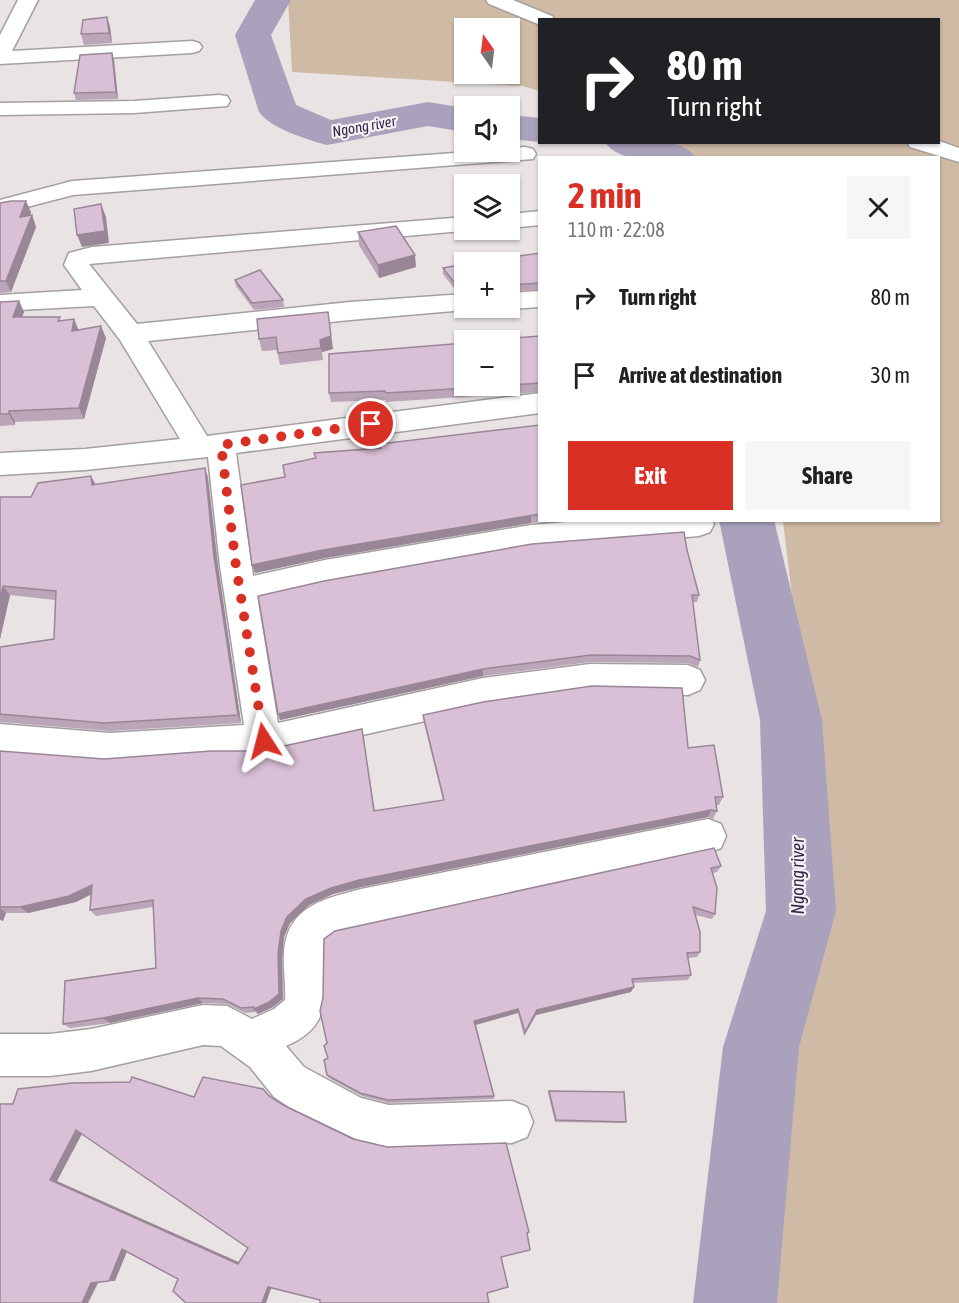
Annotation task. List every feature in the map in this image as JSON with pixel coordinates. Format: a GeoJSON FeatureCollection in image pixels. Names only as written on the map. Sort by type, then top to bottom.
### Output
{"type":"FeatureCollection","features":[{"type":"Feature","properties":{"kind":"street"},"geometry":{"type":"LineString","coordinates":[[28,0],[2,47],[192,46]]}},
{"type":"Feature","properties":{"kind":"street"},"geometry":{"type":"LineString","coordinates":[[496,0],[540,18]]}},
{"type":"Feature","properties":{"kind":"street"},"geometry":{"type":"LineString","coordinates":[[0,110],[134,107],[219,101]]}},
{"type":"Feature","properties":{"kind":"street"},"geometry":{"type":"LineString","coordinates":[[924,144],[959,155]]}},
{"type":"Feature","properties":{"kind":"street"},"geometry":{"type":"LineString","coordinates":[[0,207],[72,188],[525,154]]}},
{"type":"Feature","properties":{"kind":"street"},"geometry":{"type":"LineString","coordinates":[[520,219],[538,218]]}},
{"type":"Feature","properties":{"kind":"street"},"geometry":{"type":"LineString","coordinates":[[264,741],[240,592],[211,447],[130,334],[76,266],[78,259],[92,255],[454,225]]}},
{"type":"Feature","properties":{"kind":"street"},"geometry":{"type":"LineString","coordinates":[[0,303],[101,297]]}},
{"type":"Feature","properties":{"kind":"street"},"geometry":{"type":"LineString","coordinates":[[520,300],[538,299]]}},
{"type":"Feature","properties":{"kind":"street"},"geometry":{"type":"LineString","coordinates":[[130,334],[350,311],[454,303]]}},
{"type":"Feature","properties":{"kind":"street"},"geometry":{"type":"LineString","coordinates":[[0,464],[101,458],[211,447],[538,403]]}},
{"type":"Feature","properties":{"kind":"street"},"geometry":{"type":"LineString","coordinates":[[240,592],[325,573],[531,537],[699,524]]}},
{"type":"Feature","properties":{"kind":"street"},"geometry":{"type":"LineString","coordinates":[[0,740],[110,749],[215,741],[264,741],[483,693],[590,678],[688,680]]}},
{"type":"Feature","properties":{"kind":"street"},"geometry":{"type":"LineString","coordinates":[[249,1041],[296,1019],[304,1007],[303,942],[307,931],[319,922],[361,908],[708,836]]}},
{"type":"Feature","properties":{"kind":"street"},"geometry":{"type":"LineString","coordinates":[[0,1055],[50,1055],[91,1050],[203,1025],[227,1026],[265,1052],[289,1082],[304,1092],[369,1122],[389,1126],[512,1122]]}},
{"type":"Feature","properties":{"kind":"shaded area"},"geometry":{"type":"Polygon","coordinates":[[[288,0],[959,0],[959,1303],[761,1303],[772,1156],[813,843],[796,630],[783,522],[940,522],[940,156],[683,156],[677,144],[940,144],[940,18],[538,18],[538,90],[522,86],[489,84],[520,84],[520,18],[454,18],[454,82],[292,72],[288,0]]]}},
{"type":"Feature","properties":{"kind":"building"},"geometry":{"type":"Polygon","coordinates":[[[107,17],[109,33],[81,34],[83,20],[107,17]]]}},
{"type":"Feature","properties":{"kind":"building"},"geometry":{"type":"Polygon","coordinates":[[[112,53],[116,92],[74,93],[80,55],[112,53]]]}},
{"type":"Feature","properties":{"kind":"building"},"geometry":{"type":"Polygon","coordinates":[[[26,201],[20,217],[32,215],[6,281],[0,281],[0,203],[26,201]]]}},
{"type":"Feature","properties":{"kind":"building"},"geometry":{"type":"Polygon","coordinates":[[[101,204],[105,231],[77,235],[74,209],[101,204]]]}},
{"type":"Feature","properties":{"kind":"building"},"geometry":{"type":"Polygon","coordinates":[[[396,226],[415,255],[378,265],[358,232],[396,226]]]}},
{"type":"Feature","properties":{"kind":"building"},"geometry":{"type":"Polygon","coordinates":[[[538,253],[538,283],[520,284],[520,256],[538,253]]]}},
{"type":"Feature","properties":{"kind":"building"},"geometry":{"type":"Polygon","coordinates":[[[454,266],[454,282],[443,268],[454,266]]]}},
{"type":"Feature","properties":{"kind":"building"},"geometry":{"type":"Polygon","coordinates":[[[260,270],[283,300],[252,303],[235,280],[260,270]]]}},
{"type":"Feature","properties":{"kind":"building"},"geometry":{"type":"Polygon","coordinates":[[[19,301],[13,317],[60,317],[58,321],[74,319],[72,331],[101,326],[79,408],[9,411],[9,414],[0,414],[0,302],[19,301]]]}},
{"type":"Feature","properties":{"kind":"building"},"geometry":{"type":"Polygon","coordinates":[[[328,312],[331,336],[320,340],[321,348],[278,353],[276,337],[259,339],[257,319],[328,312]]]}},
{"type":"Feature","properties":{"kind":"building"},"geometry":{"type":"Polygon","coordinates":[[[538,336],[538,383],[520,384],[520,338],[538,336]]]}},
{"type":"Feature","properties":{"kind":"building"},"geometry":{"type":"Polygon","coordinates":[[[454,344],[454,389],[386,393],[385,391],[329,393],[329,354],[454,344]]]}},
{"type":"Feature","properties":{"kind":"building"},"geometry":{"type":"Polygon","coordinates":[[[538,425],[538,514],[323,550],[252,565],[241,485],[285,477],[283,465],[316,458],[314,453],[381,448],[379,444],[538,425]]]}},
{"type":"Feature","properties":{"kind":"building"},"geometry":{"type":"Polygon","coordinates":[[[205,468],[214,557],[238,715],[104,723],[0,714],[0,647],[54,639],[56,591],[3,586],[0,600],[0,497],[31,497],[38,483],[91,476],[92,485],[205,468]]]}},
{"type":"Feature","properties":{"kind":"building"},"geometry":{"type":"Polygon","coordinates":[[[684,532],[699,595],[692,595],[700,660],[690,656],[591,655],[483,669],[278,714],[258,596],[324,581],[532,544],[684,532]]]}},
{"type":"Feature","properties":{"kind":"building"},"geometry":{"type":"Polygon","coordinates":[[[592,686],[682,688],[688,748],[714,745],[723,797],[715,797],[717,811],[711,810],[359,880],[331,888],[306,899],[287,917],[281,931],[278,954],[279,994],[254,1009],[254,1007],[241,1008],[223,999],[198,998],[63,1024],[65,981],[156,968],[153,900],[90,910],[92,885],[69,896],[20,907],[0,907],[0,751],[104,759],[211,751],[261,751],[362,729],[374,811],[444,800],[423,715],[483,702],[592,686]]]}},
{"type":"Feature","properties":{"kind":"building"},"geometry":{"type":"Polygon","coordinates":[[[714,848],[721,866],[711,868],[717,888],[715,914],[693,907],[700,932],[700,952],[687,953],[691,975],[632,979],[634,987],[537,1010],[525,1032],[518,1009],[474,1021],[494,1096],[388,1100],[360,1093],[327,1075],[324,1060],[328,1058],[324,1046],[327,1043],[320,1011],[323,998],[324,939],[335,931],[714,848]]]}},
{"type":"Feature","properties":{"kind":"building"},"geometry":{"type":"Polygon","coordinates":[[[132,1077],[194,1097],[203,1077],[263,1089],[269,1096],[285,1106],[353,1139],[387,1147],[506,1143],[529,1232],[527,1233],[530,1250],[501,1257],[508,1287],[487,1293],[489,1303],[320,1303],[320,1300],[268,1287],[262,1303],[186,1303],[173,1291],[178,1279],[122,1249],[109,1281],[91,1283],[82,1303],[0,1303],[0,1104],[13,1104],[18,1089],[72,1083],[130,1082],[132,1077]],[[76,1130],[50,1180],[238,1264],[248,1248],[76,1130]]]}},
{"type":"Feature","properties":{"kind":"building"},"geometry":{"type":"Polygon","coordinates":[[[549,1091],[624,1092],[626,1122],[556,1120],[549,1091]]]}},
{"type":"Feature","properties":{"kind":"waterway","name":"Ngong river"},"geometry":{"type":"LineString","coordinates":[[273,0],[253,35],[279,112],[327,133],[428,114],[454,118]]}},
{"type":"Feature","properties":{"kind":"waterway","name":"Ngong river"},"geometry":{"type":"LineString","coordinates":[[520,128],[538,130]]}},
{"type":"Feature","properties":{"kind":"waterway","name":"Ngong river"},"geometry":{"type":"LineString","coordinates":[[631,144],[670,156]]}},
{"type":"Feature","properties":{"kind":"waterway","name":"Ngong river"},"geometry":{"type":"LineString","coordinates":[[735,1303],[761,1047],[801,911],[791,720],[746,522]]}},
{"type":"Feature","properties":{"kind":"route"},"geometry":{"type":"LineString","coordinates":[[264,741],[236,566],[221,445],[371,424]]}}]}
